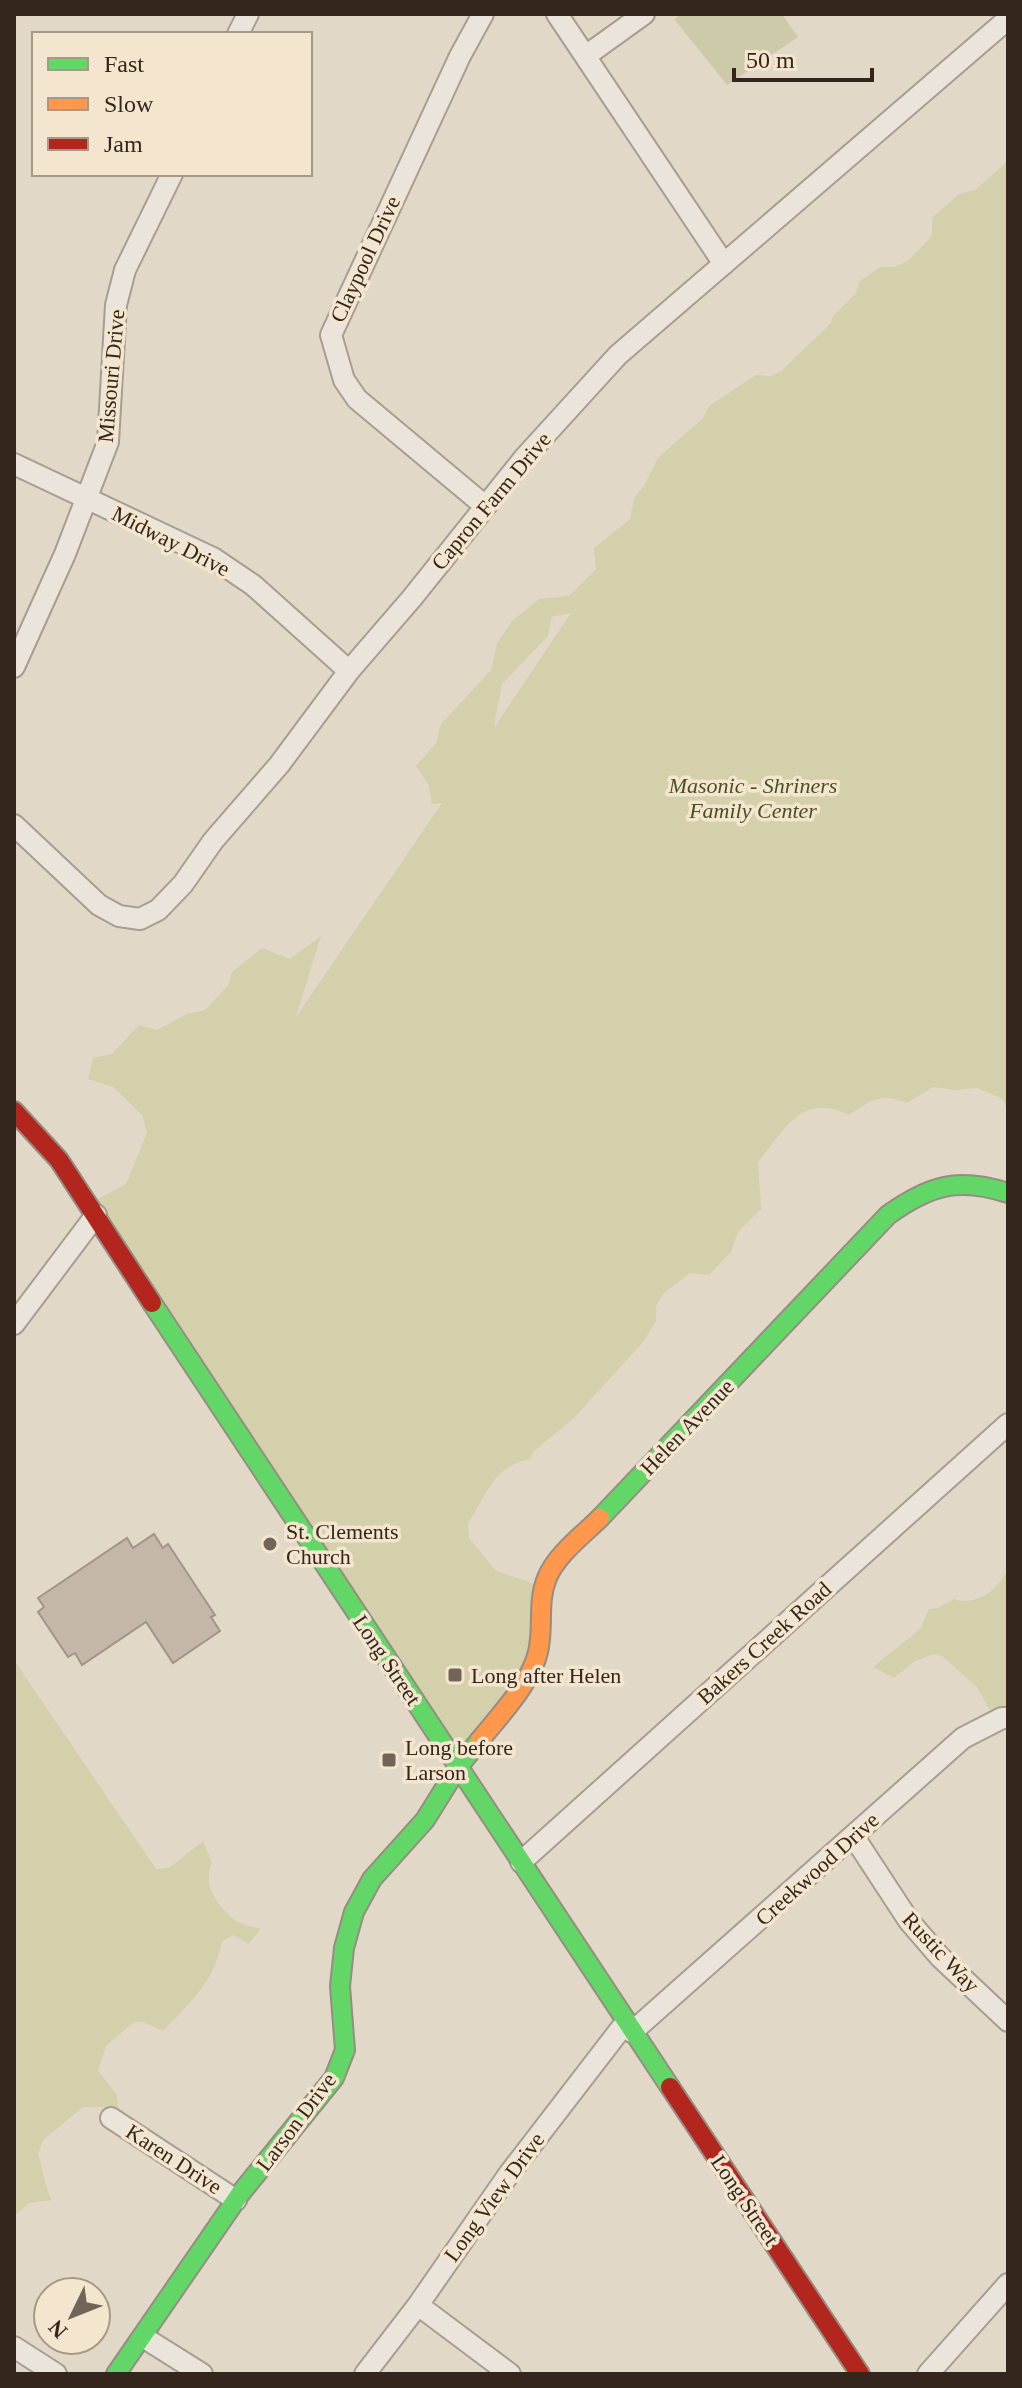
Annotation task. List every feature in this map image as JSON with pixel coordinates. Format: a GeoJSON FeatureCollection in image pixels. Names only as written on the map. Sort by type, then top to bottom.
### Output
{"type":"FeatureCollection","features":[{"type":"Feature","properties":{"kind":"street"},"geometry":{"type":"LineString","coordinates":[[239,32],[248,14]]}},
{"type":"Feature","properties":{"kind":"street","name":"Claypool Drive"},"geometry":{"type":"LineString","coordinates":[[483,14],[447,84],[331,335],[344,380],[357,399],[485,506]]}},
{"type":"Feature","properties":{"kind":"street"},"geometry":{"type":"LineString","coordinates":[[557,14],[724,264]]}},
{"type":"Feature","properties":{"kind":"street"},"geometry":{"type":"LineString","coordinates":[[587,55],[644,14]]}},
{"type":"Feature","properties":{"kind":"street","name":"Capron Farm Drive"},"geometry":{"type":"LineString","coordinates":[[14,825],[99,905],[119,916],[140,919],[158,910],[183,884],[213,841],[279,765],[349,671],[525,457],[618,355],[1008,19]]}},
{"type":"Feature","properties":{"kind":"street","name":"Missouri Drive"},"geometry":{"type":"LineString","coordinates":[[14,667],[87,500],[108,442],[113,334],[122,282],[171,176]]}},
{"type":"Feature","properties":{"kind":"street","name":"Midway Drive"},"geometry":{"type":"LineString","coordinates":[[14,464],[213,558],[253,585],[349,671]]}},
{"type":"Feature","properties":{"kind":"street","name":"Long Street"},"geometry":{"type":"LineString","coordinates":[[14,1111],[59,1160],[96,1215],[269,1483],[860,2374]]}},
{"type":"Feature","properties":{"kind":"street","name":"Helen Avenue"},"geometry":{"type":"LineString","coordinates":[[458,1767],[518,1693],[538,1653],[541,1604],[547,1578],[556,1564],[888,1215],[910,1198],[936,1187],[959,1183],[983,1184],[1008,1193]]}},
{"type":"Feature","properties":{"kind":"street"},"geometry":{"type":"LineString","coordinates":[[14,1324],[96,1215]]}},
{"type":"Feature","properties":{"kind":"street","name":"Bakers Creek Road"},"geometry":{"type":"LineString","coordinates":[[521,1862],[1008,1424]]}},
{"type":"Feature","properties":{"kind":"street","name":"Creekwood Drive"},"geometry":{"type":"LineString","coordinates":[[629,2027],[854,1837],[963,1738],[1002,1718],[1008,1718]]}},
{"type":"Feature","properties":{"kind":"street","name":"Larson Drive"},"geometry":{"type":"LineString","coordinates":[[116,2374],[236,2200],[334,2078],[345,2050],[340,1986],[344,1948],[354,1912],[372,1879],[425,1820],[458,1767]]}},
{"type":"Feature","properties":{"kind":"street","name":"Rustic Way"},"geometry":{"type":"LineString","coordinates":[[854,1837],[909,1921],[940,1957],[1008,2021]]}},
{"type":"Feature","properties":{"kind":"street","name":"Long View Drive"},"geometry":{"type":"LineString","coordinates":[[365,2374],[418,2305],[509,2174],[629,2027]]}},
{"type":"Feature","properties":{"kind":"street","name":"Karen Drive"},"geometry":{"type":"LineString","coordinates":[[111,2118],[236,2200]]}},
{"type":"Feature","properties":{"kind":"street"},"geometry":{"type":"LineString","coordinates":[[928,2374],[1008,2284]]}},
{"type":"Feature","properties":{"kind":"street"},"geometry":{"type":"LineString","coordinates":[[418,2305],[510,2374]]}},
{"type":"Feature","properties":{"kind":"street"},"geometry":{"type":"LineString","coordinates":[[143,2337],[202,2374]]}},
{"type":"Feature","properties":{"kind":"street"},"geometry":{"type":"LineString","coordinates":[[14,2347],[56,2374]]}},
{"type":"Feature","properties":{"kind":"green space","name":"Masonic - Shriners Family Center"},"geometry":{"type":"Polygon","coordinates":[[[1008,161],[1008,1112],[1003,1099],[977,1088],[956,1090],[933,1087],[907,1103],[890,1098],[876,1099],[849,1115],[832,1109],[806,1111],[786,1127],[758,1162],[761,1209],[738,1232],[731,1252],[709,1275],[690,1273],[663,1294],[656,1306],[656,1321],[644,1341],[573,1419],[534,1451],[530,1459],[507,1468],[499,1475],[468,1523],[469,1538],[496,1571],[546,1588],[548,1628],[459,1764],[89,1204],[126,1184],[147,1133],[142,1115],[113,1087],[88,1079],[93,1058],[112,1054],[139,1025],[157,1030],[187,1014],[205,1010],[228,986],[232,972],[262,948],[290,959],[321,936],[296,1017],[442,803],[432,804],[428,784],[416,766],[436,743],[441,724],[491,670],[497,643],[512,621],[539,599],[569,596],[596,569],[594,548],[630,519],[634,498],[644,486],[658,458],[703,418],[709,406],[756,375],[771,376],[781,371],[831,323],[833,316],[856,293],[860,281],[880,267],[895,267],[908,261],[932,236],[932,218],[959,194],[975,190],[1008,161]],[[571,613],[552,617],[548,636],[502,684],[495,726],[571,613]]]}},
{"type":"Feature","properties":{"kind":"green space"},"geometry":{"type":"Polygon","coordinates":[[[1008,1568],[1008,1711],[992,1714],[977,1687],[942,1656],[934,1654],[915,1661],[894,1678],[873,1667],[920,1629],[929,1609],[938,1608],[954,1599],[971,1600],[987,1594],[1000,1582],[1008,1568]]]}},
{"type":"Feature","properties":{"kind":"green space"},"geometry":{"type":"Polygon","coordinates":[[[14,1660],[156,1869],[169,1868],[203,1841],[212,1863],[210,1887],[217,1902],[235,1920],[261,1929],[248,1944],[234,1935],[222,1941],[207,1980],[163,2031],[144,2022],[134,2022],[106,2046],[98,2071],[117,2095],[118,2107],[83,2107],[43,2140],[38,2155],[52,2200],[29,2203],[14,2216],[14,1660]]]}},
{"type":"Feature","properties":{"kind":"shaded area"},"geometry":{"type":"Polygon","coordinates":[[[682,14],[782,14],[798,37],[727,85],[674,19],[682,14]]]}},
{"type":"Feature","properties":{"kind":"building"},"geometry":{"type":"Polygon","coordinates":[[[154,1534],[163,1548],[168,1544],[215,1615],[211,1617],[220,1631],[173,1663],[146,1622],[82,1665],[75,1653],[68,1657],[38,1612],[44,1607],[38,1598],[127,1538],[133,1548],[154,1534]]]}},
{"type":"Feature","properties":{"kind":"traffic: fast"},"geometry":{"type":"LineString","coordinates":[[600,1518],[888,1215],[917,1197],[945,1187],[974,1185],[1008,1193]]}},
{"type":"Feature","properties":{"kind":"traffic: fast"},"geometry":{"type":"LineString","coordinates":[[152,1303],[670,2087]]}},
{"type":"Feature","properties":{"kind":"traffic: fast"},"geometry":{"type":"LineString","coordinates":[[116,2374],[240,2194],[334,2078],[345,2050],[340,1986],[344,1948],[354,1912],[372,1879],[425,1820],[458,1767],[480,1740]]}},
{"type":"Feature","properties":{"kind":"traffic: slow"},"geometry":{"type":"LineString","coordinates":[[480,1740],[514,1698],[534,1664],[540,1643],[542,1596],[551,1570],[563,1553],[600,1518]]}},
{"type":"Feature","properties":{"kind":"traffic: jam"},"geometry":{"type":"LineString","coordinates":[[14,1111],[59,1160],[152,1303]]}},
{"type":"Feature","properties":{"kind":"traffic: jam"},"geometry":{"type":"LineString","coordinates":[[670,2087],[860,2374]]}},
{"type":"Feature","properties":{"kind":"place","name":"St. Clements Church"},"geometry":{"type":"Point","coordinates":[270,1544]}},
{"type":"Feature","properties":{"kind":"place","name":"Long after Helen"},"geometry":{"type":"Point","coordinates":[455,1675]}},
{"type":"Feature","properties":{"kind":"place","name":"Long before Larson"},"geometry":{"type":"Point","coordinates":[389,1760]}}]}
